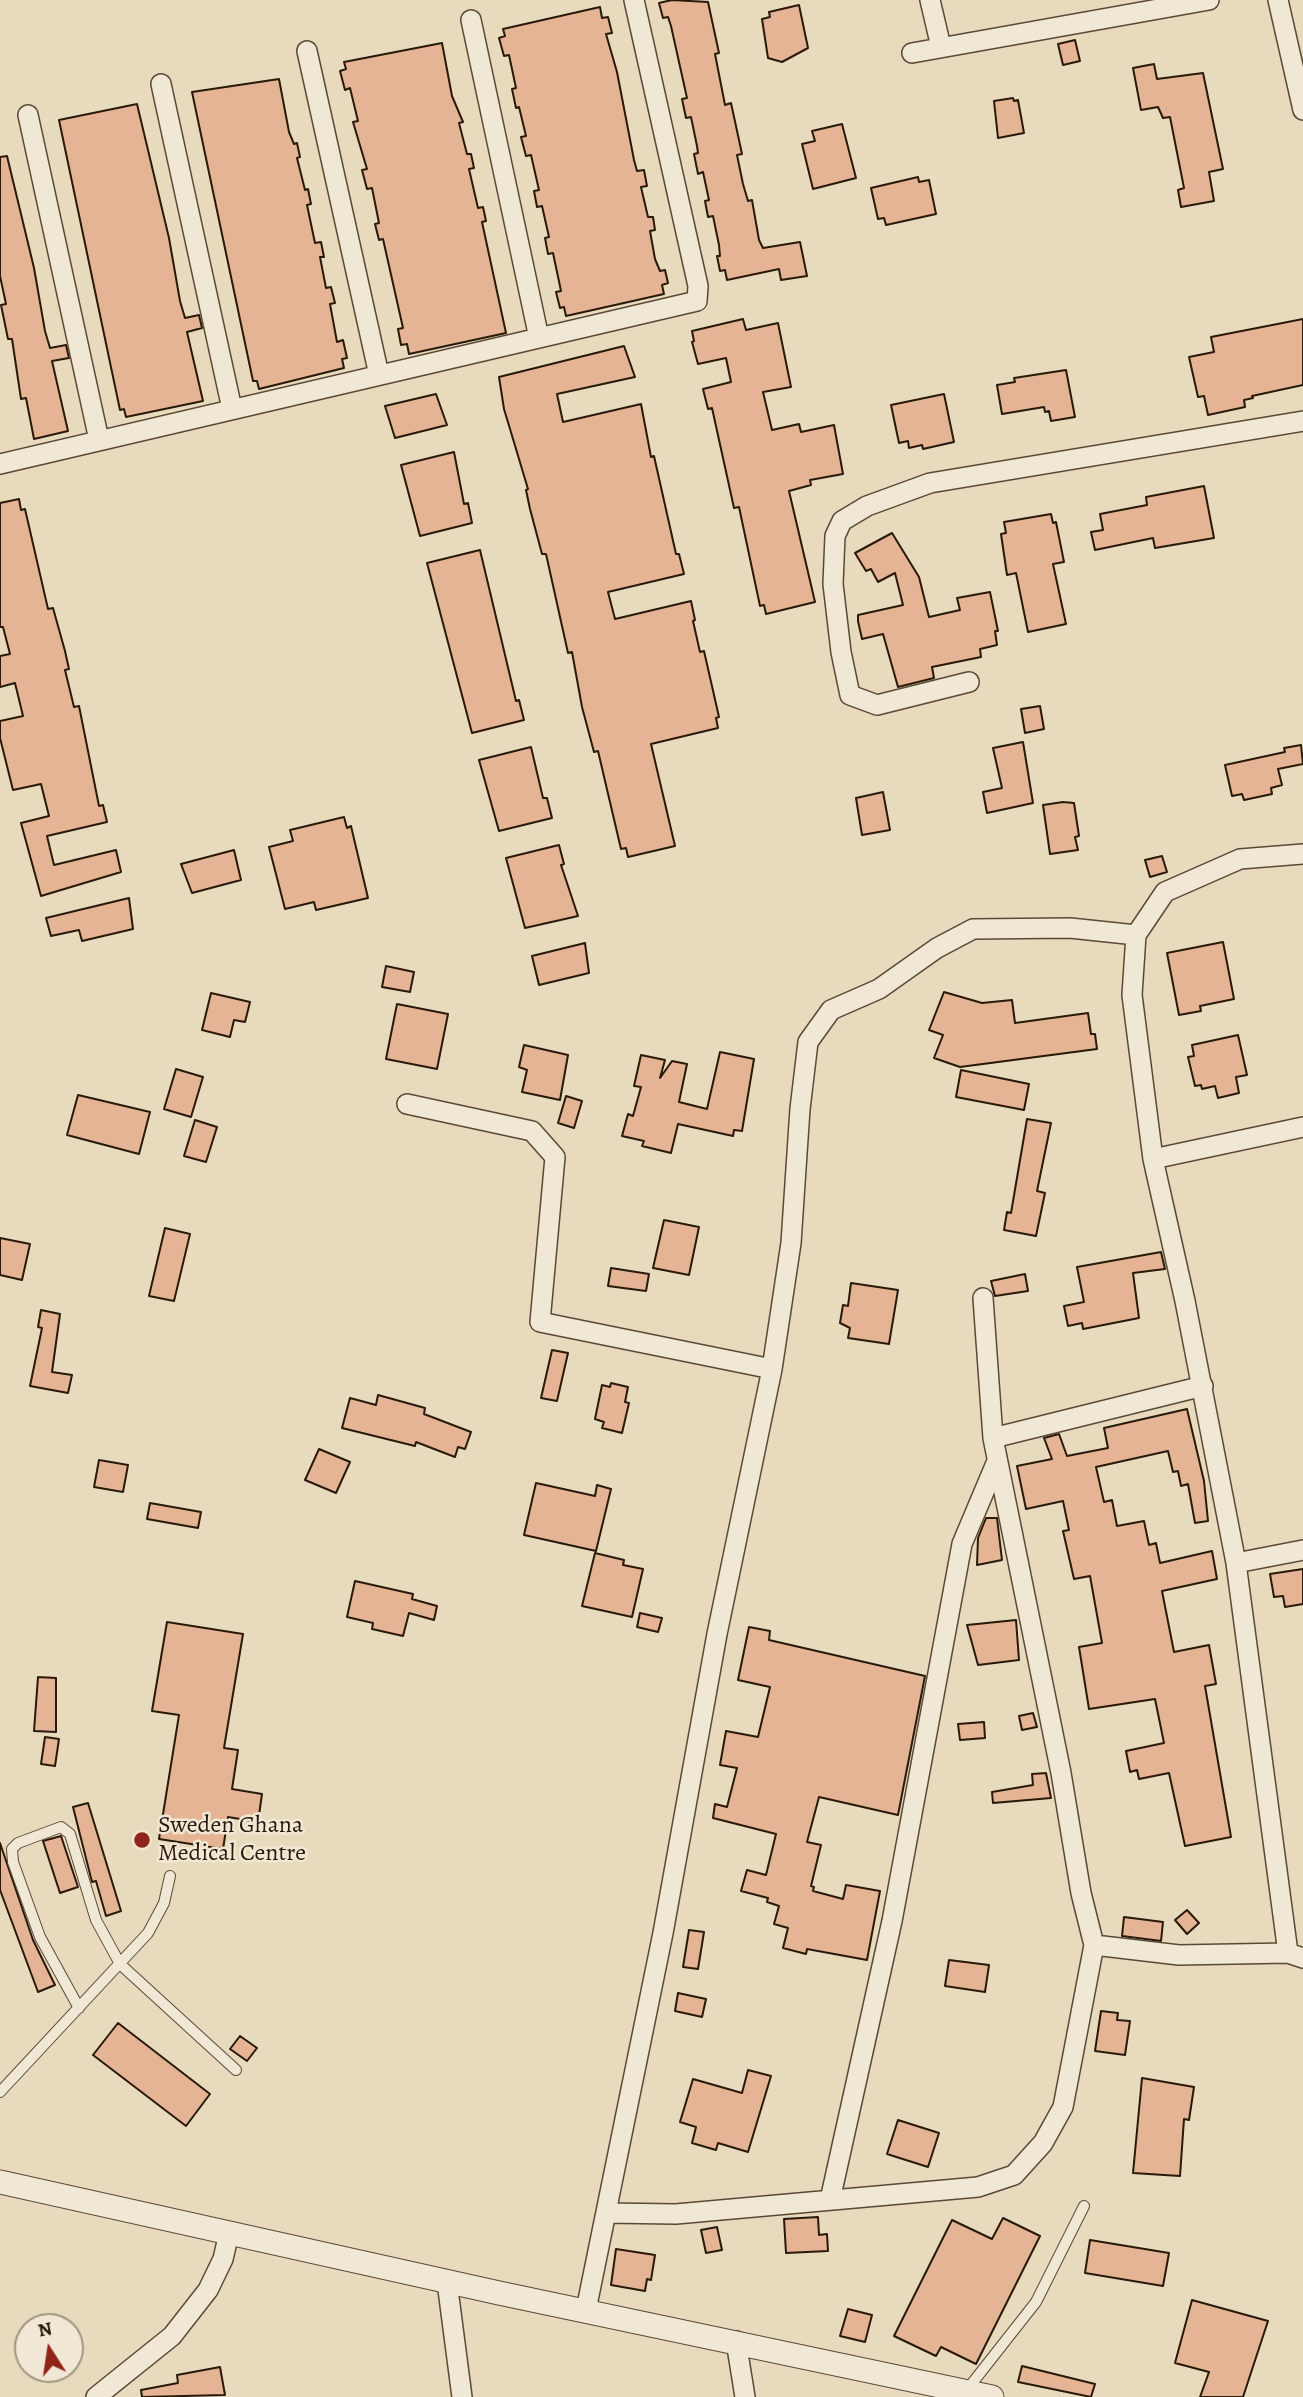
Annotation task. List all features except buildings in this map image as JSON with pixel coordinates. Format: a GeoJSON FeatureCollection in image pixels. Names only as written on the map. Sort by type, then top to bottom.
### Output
{"type":"FeatureCollection","features":[{"type":"Feature","properties":{"kind":"street"},"geometry":{"type":"LineString","coordinates":[[0,464],[697,301],[699,294],[634,0]]}},
{"type":"Feature","properties":{"kind":"street"},"geometry":{"type":"LineString","coordinates":[[930,0],[941,47]]}},
{"type":"Feature","properties":{"kind":"street"},"geometry":{"type":"LineString","coordinates":[[912,53],[1209,0]]}},
{"type":"Feature","properties":{"kind":"street"},"geometry":{"type":"LineString","coordinates":[[1278,0],[1303,110]]}},
{"type":"Feature","properties":{"kind":"street"},"geometry":{"type":"LineString","coordinates":[[471,20],[540,338]]}},
{"type":"Feature","properties":{"kind":"street"},"geometry":{"type":"LineString","coordinates":[[307,51],[379,375]]}},
{"type":"Feature","properties":{"kind":"street"},"geometry":{"type":"LineString","coordinates":[[161,84],[232,409]]}},
{"type":"Feature","properties":{"kind":"street"},"geometry":{"type":"LineString","coordinates":[[28,116],[99,440]]}},
{"type":"Feature","properties":{"kind":"street"},"geometry":{"type":"LineString","coordinates":[[969,682],[877,705],[850,695],[841,652],[833,584],[835,536],[842,521],[867,506],[930,483],[1281,422],[1303,421]]}},
{"type":"Feature","properties":{"kind":"street"},"geometry":{"type":"LineString","coordinates":[[1094,1945],[1179,1955],[1296,1956],[1236,1563],[1203,1386],[1153,1159],[1132,995],[1136,935],[1165,892],[1240,859],[1303,854]]}},
{"type":"Feature","properties":{"kind":"street"},"geometry":{"type":"LineString","coordinates":[[586,2310],[772,1369],[791,1243],[800,1109],[808,1042],[831,1010],[879,989],[937,948],[973,929],[1070,928],[1136,935]]}},
{"type":"Feature","properties":{"kind":"street"},"geometry":{"type":"LineString","coordinates":[[407,1104],[532,1131],[555,1157],[540,1322],[772,1369]]}},
{"type":"Feature","properties":{"kind":"street"},"geometry":{"type":"LineString","coordinates":[[1153,1159],[1303,1127]]}},
{"type":"Feature","properties":{"kind":"street"},"geometry":{"type":"LineString","coordinates":[[606,2213],[676,2214],[978,2187],[1014,2175],[1043,2143],[1063,2107],[1094,1945],[1081,1894],[1061,1773],[993,1438],[983,1298]]}},
{"type":"Feature","properties":{"kind":"street"},"geometry":{"type":"LineString","coordinates":[[993,1438],[1203,1386]]}},
{"type":"Feature","properties":{"kind":"street"},"geometry":{"type":"LineString","coordinates":[[830,2200],[892,1920],[962,1545],[997,1461]]}},
{"type":"Feature","properties":{"kind":"street"},"geometry":{"type":"LineString","coordinates":[[1236,1563],[1303,1550]]}},
{"type":"Feature","properties":{"kind":"street"},"geometry":{"type":"LineString","coordinates":[[0,2182],[447,2282],[736,2341],[963,2394],[992,2397]]}},
{"type":"Feature","properties":{"kind":"street"},"geometry":{"type":"LineString","coordinates":[[96,2397],[172,2336],[208,2290],[223,2259],[229,2233]]}},
{"type":"Feature","properties":{"kind":"street"},"geometry":{"type":"LineString","coordinates":[[447,2282],[462,2397]]}},
{"type":"Feature","properties":{"kind":"street"},"geometry":{"type":"LineString","coordinates":[[736,2341],[746,2397]]}},
{"type":"Feature","properties":{"kind":"lane"},"geometry":{"type":"LineString","coordinates":[[79,2008],[31,1916],[13,1862],[12,1849],[18,1843],[61,1827],[70,1833],[96,1920],[120,1964],[236,2070]]}},
{"type":"Feature","properties":{"kind":"lane"},"geometry":{"type":"LineString","coordinates":[[0,2092],[120,1964],[157,1919],[170,1876]]}},
{"type":"Feature","properties":{"kind":"lane"},"geometry":{"type":"LineString","coordinates":[[963,2394],[1036,2302],[1084,2206]]}},
{"type":"Feature","properties":{"kind":"place","name":"Sweden Ghana Medical Centre"},"geometry":{"type":"Point","coordinates":[142,1840]}}]}
